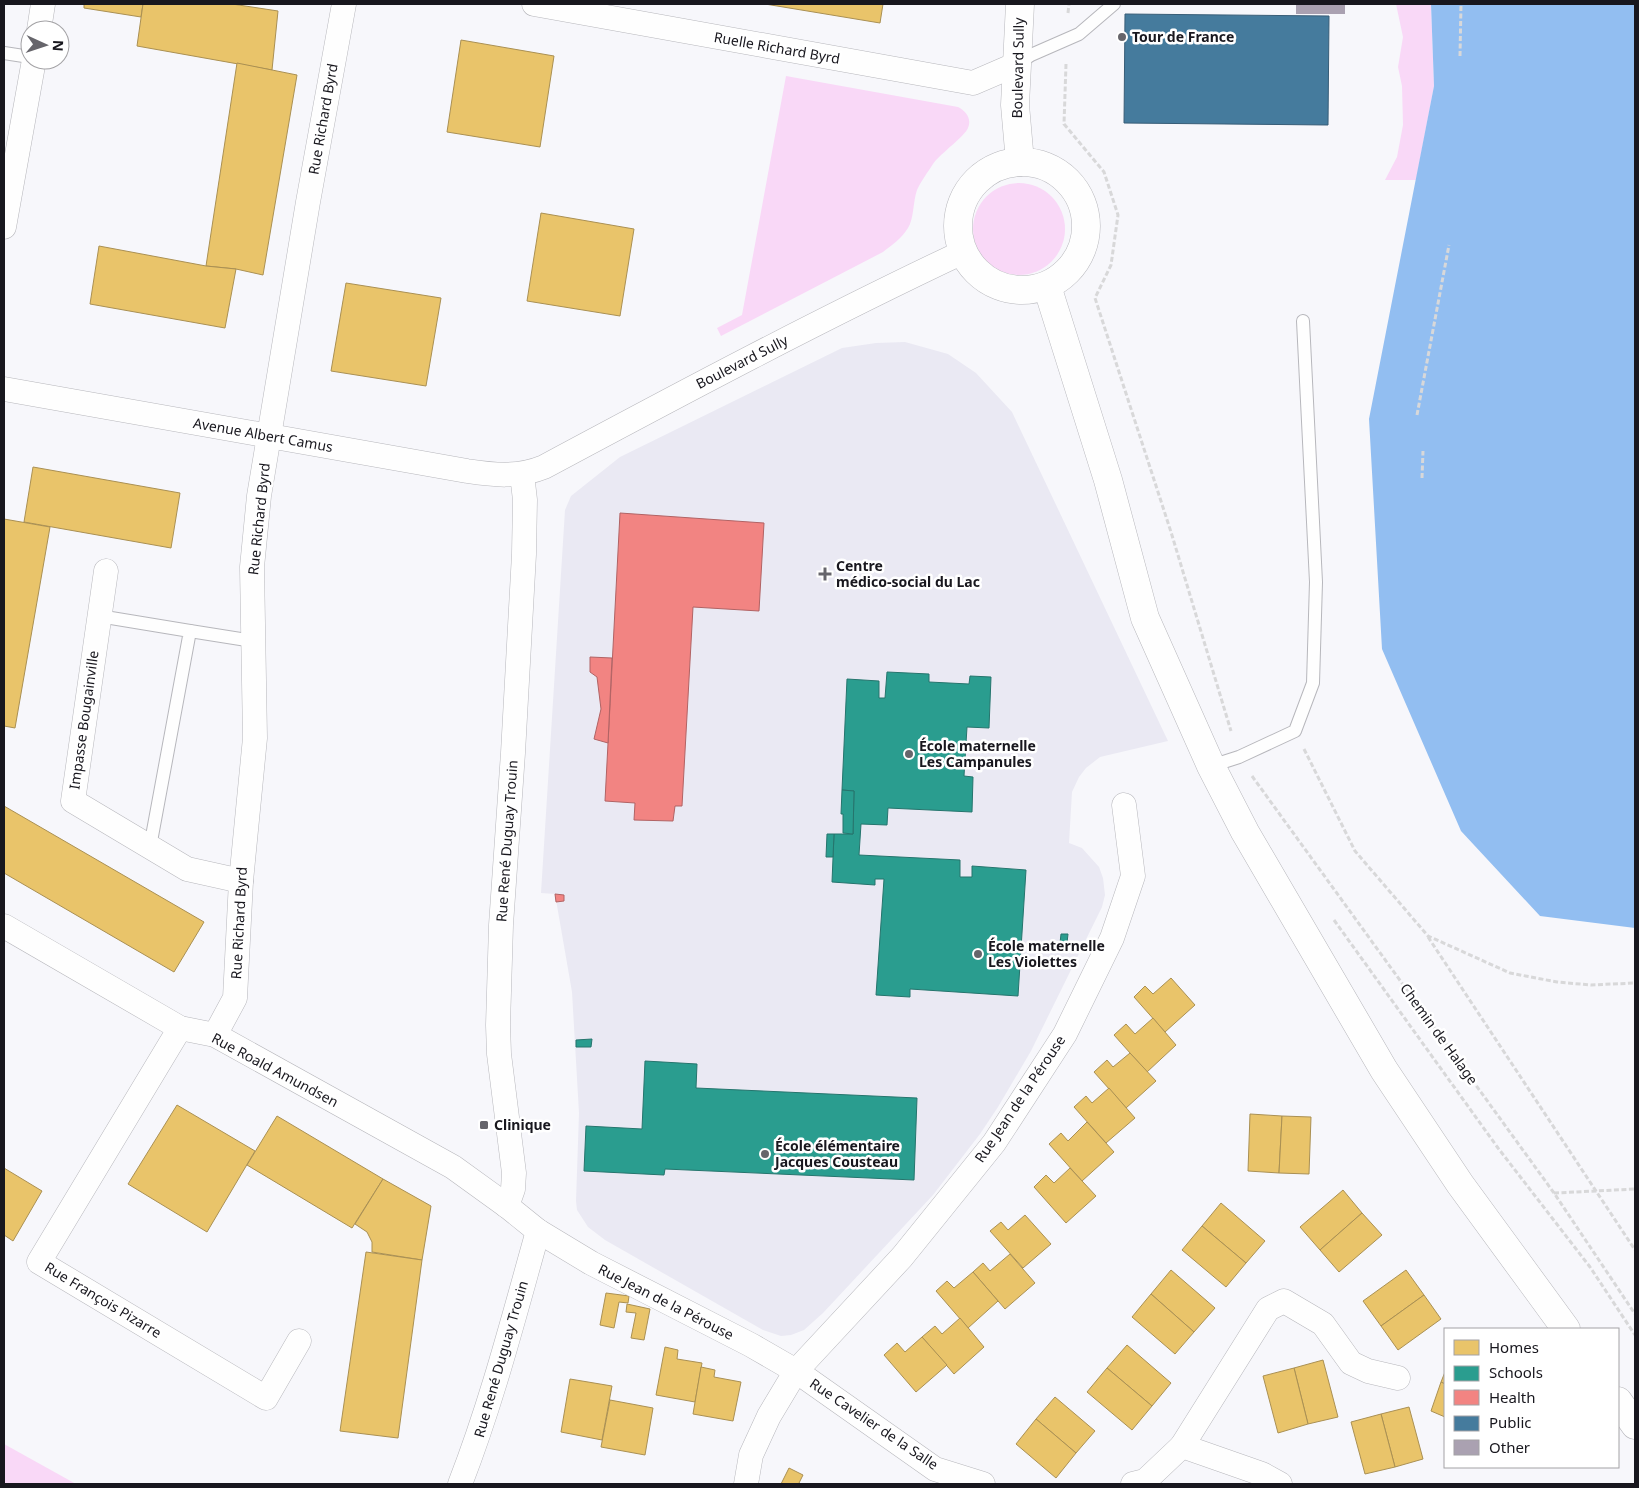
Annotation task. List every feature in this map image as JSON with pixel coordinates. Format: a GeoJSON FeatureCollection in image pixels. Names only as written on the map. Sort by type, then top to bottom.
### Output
{"type":"FeatureCollection","features":[{"type":"Feature","properties":{"kind":"main road","name":"Boulevard Sully"},"geometry":{"type":"LineString","coordinates":[[1020,4],[1016,64],[1016,105],[1020,162]]}},
{"type":"Feature","properties":{"kind":"main road"},"geometry":{"type":"LineString","coordinates":[[1020,162],[1042,165],[1062,175],[1076,192],[1085,212],[1086,234],[1079,256],[1066,274],[1047,286],[1028,291],[1007,289],[989,282],[973,269],[963,252],[958,231],[960,211],[967,192],[981,176],[999,166],[1020,162]]}},
{"type":"Feature","properties":{"kind":"main road"},"geometry":{"type":"LineString","coordinates":[[1047,286],[1108,480],[1145,618],[1211,766],[1245,832],[1384,1070],[1460,1184],[1565,1328]]}},
{"type":"Feature","properties":{"kind":"main road"},"geometry":{"type":"LineString","coordinates":[[1619,1402],[1635,1425]]}},
{"type":"Feature","properties":{"kind":"street"},"geometry":{"type":"LineString","coordinates":[[41,20],[44,4]]}},
{"type":"Feature","properties":{"kind":"street","name":"Rue Richard Byrd"},"geometry":{"type":"LineString","coordinates":[[215,1035],[235,998],[241,881],[255,738],[252,567],[259,496],[308,202],[344,4]]}},
{"type":"Feature","properties":{"kind":"street","name":"Ruelle Richard Byrd"},"geometry":{"type":"LineString","coordinates":[[534,4],[973,83],[1016,64]]}},
{"type":"Feature","properties":{"kind":"street"},"geometry":{"type":"LineString","coordinates":[[4,227],[32,70]]}},
{"type":"Feature","properties":{"kind":"street","name":"Boulevard Sully"},"geometry":{"type":"LineString","coordinates":[[522,474],[544,467],[730,368],[900,281],[963,252]]}},
{"type":"Feature","properties":{"kind":"street","name":"Avenue Albert Camus"},"geometry":{"type":"LineString","coordinates":[[4,389],[494,475],[522,474]]}},
{"type":"Feature","properties":{"kind":"street","name":"Rue René Duguay Trouin"},"geometry":{"type":"LineString","coordinates":[[507,1206],[513,1189],[514,1173],[499,1054],[498,1025],[502,925],[524,554],[525,500],[522,474]]}},
{"type":"Feature","properties":{"kind":"street","name":"Impasse Bougainville"},"geometry":{"type":"LineString","coordinates":[[106,571],[72,801],[187,869],[241,881]]}},
{"type":"Feature","properties":{"kind":"street","name":"Rue Jean de la Pérouse"},"geometry":{"type":"LineString","coordinates":[[746,1484],[751,1455],[769,1416],[796,1371],[902,1257],[994,1143],[1065,1034],[1112,938],[1133,876],[1124,805]]}},
{"type":"Feature","properties":{"kind":"street","name":"Rue Roald Amundsen"},"geometry":{"type":"LineString","coordinates":[[4,926],[180,1028],[215,1035],[453,1167],[538,1231]]}},
{"type":"Feature","properties":{"kind":"street","name":"Rue François Pizarre"},"geometry":{"type":"LineString","coordinates":[[180,1028],[40,1262],[266,1398],[299,1340]]}},
{"type":"Feature","properties":{"kind":"street","name":"Rue René Duguay Trouin"},"geometry":{"type":"LineString","coordinates":[[460,1484],[477,1441],[493,1391],[538,1231]]}},
{"type":"Feature","properties":{"kind":"street","name":"Rue Jean de la Pérouse"},"geometry":{"type":"LineString","coordinates":[[538,1231],[591,1264],[751,1345],[796,1371]]}},
{"type":"Feature","properties":{"kind":"street"},"geometry":{"type":"LineString","coordinates":[[1133,1484],[1144,1481],[1182,1446],[1268,1309],[1284,1301],[1323,1324],[1351,1363],[1368,1371],[1398,1378]]}},
{"type":"Feature","properties":{"kind":"street","name":"Rue Cavelier de la Salle"},"geometry":{"type":"LineString","coordinates":[[796,1371],[935,1469],[983,1484]]}},
{"type":"Feature","properties":{"kind":"street"},"geometry":{"type":"LineString","coordinates":[[1182,1446],[1262,1474],[1280,1484]]}},
{"type":"Feature","properties":{"kind":"lane"},"geometry":{"type":"LineString","coordinates":[[1016,64],[1031,55],[1079,34],[1114,4]]}},
{"type":"Feature","properties":{"kind":"lane"},"geometry":{"type":"LineString","coordinates":[[4,53],[20,55]]}},
{"type":"Feature","properties":{"kind":"lane"},"geometry":{"type":"LineString","coordinates":[[1211,766],[1239,757],[1296,731],[1313,682],[1316,582],[1303,321]]}},
{"type":"Feature","properties":{"kind":"lane"},"geometry":{"type":"LineString","coordinates":[[100,616],[253,641]]}},
{"type":"Feature","properties":{"kind":"lane"},"geometry":{"type":"LineString","coordinates":[[150,847],[190,631]]}},
{"type":"Feature","properties":{"kind":"path"},"geometry":{"type":"LineString","coordinates":[[1069,4],[1064,124],[1104,172],[1118,215],[1111,265],[1095,298],[1171,532],[1239,757],[1251,783]]}},
{"type":"Feature","properties":{"kind":"path"},"geometry":{"type":"LineString","coordinates":[[1460,56],[1461,4]]}},
{"type":"Feature","properties":{"kind":"path"},"geometry":{"type":"LineString","coordinates":[[1417,415],[1449,245]]}},
{"type":"Feature","properties":{"kind":"path"},"geometry":{"type":"LineString","coordinates":[[1422,478],[1423,451]]}},
{"type":"Feature","properties":{"kind":"path"},"geometry":{"type":"LineString","coordinates":[[1296,731],[1355,850],[1428,936],[1635,1250]]}},
{"type":"Feature","properties":{"kind":"path","name":"Chemin de Halage"},"geometry":{"type":"LineString","coordinates":[[1239,757],[1554,1193],[1635,1314]]}},
{"type":"Feature","properties":{"kind":"path"},"geometry":{"type":"LineString","coordinates":[[1329,913],[1498,1148],[1590,1267],[1635,1335]]}},
{"type":"Feature","properties":{"kind":"path"},"geometry":{"type":"LineString","coordinates":[[1428,936],[1510,973],[1557,982],[1591,985],[1635,983]]}},
{"type":"Feature","properties":{"kind":"path"},"geometry":{"type":"LineString","coordinates":[[1554,1193],[1635,1188]]}},
{"type":"Feature","properties":{"kind":"shaded area"},"geometry":{"type":"Polygon","coordinates":[[[1396,4],[1431,4],[1434,86],[1416,180],[1385,180],[1397,157],[1403,125],[1402,86],[1398,67],[1403,37],[1396,4]]]}},
{"type":"Feature","properties":{"kind":"shaded area"},"geometry":{"type":"Polygon","coordinates":[[[786,76],[958,107],[968,116],[969,125],[966,131],[933,164],[923,180],[917,190],[910,224],[906,232],[897,241],[883,252],[721,336],[717,328],[742,315],[786,76]]]}},
{"type":"Feature","properties":{"kind":"shaded area"},"geometry":{"type":"Polygon","coordinates":[[[1010,183],[1028,183],[1045,190],[1058,203],[1065,220],[1065,238],[1058,255],[1045,268],[1028,275],[1010,275],[993,268],[980,255],[973,238],[973,220],[980,203],[993,190],[1010,183]]]}},
{"type":"Feature","properties":{"kind":"shaded area"},"geometry":{"type":"Polygon","coordinates":[[[905,342],[948,354],[976,373],[1012,412],[1168,741],[1100,757],[1086,768],[1079,777],[1072,792],[1069,843],[1082,848],[1099,867],[1103,878],[1105,895],[1102,907],[1031,1051],[998,1107],[980,1134],[933,1195],[823,1313],[804,1330],[791,1335],[781,1336],[763,1330],[605,1240],[588,1227],[577,1210],[579,1113],[572,992],[555,894],[541,893],[565,510],[571,496],[620,457],[842,348],[876,343],[905,342]]]}},
{"type":"Feature","properties":{"kind":"shaded area"},"geometry":{"type":"Polygon","coordinates":[[[4,1444],[76,1484],[4,1484],[4,1444]]]}},
{"type":"Feature","properties":{"kind":"water"},"geometry":{"type":"Polygon","coordinates":[[[1431,4],[1635,4],[1635,928],[1540,916],[1461,831],[1382,649],[1369,419],[1434,86],[1431,4]]]}},
{"type":"Feature","properties":{"kind":"building: Homes"},"geometry":{"type":"Polygon","coordinates":[[[84,4],[143,4],[141,17],[84,8],[84,4]]]}},
{"type":"Feature","properties":{"kind":"building: Homes"},"geometry":{"type":"Polygon","coordinates":[[[143,4],[232,4],[278,11],[272,70],[137,46],[143,4]]]}},
{"type":"Feature","properties":{"kind":"building: Homes"},"geometry":{"type":"Polygon","coordinates":[[[765,4],[883,4],[880,23],[765,4]]]}},
{"type":"Feature","properties":{"kind":"building: Homes"},"geometry":{"type":"Polygon","coordinates":[[[461,40],[554,56],[540,147],[447,132],[461,40]]]}},
{"type":"Feature","properties":{"kind":"building: Homes"},"geometry":{"type":"Polygon","coordinates":[[[237,63],[297,75],[263,275],[236,269],[206,266],[237,63]]]}},
{"type":"Feature","properties":{"kind":"building: Homes"},"geometry":{"type":"Polygon","coordinates":[[[541,213],[634,229],[620,316],[527,301],[541,213]]]}},
{"type":"Feature","properties":{"kind":"building: Homes"},"geometry":{"type":"Polygon","coordinates":[[[99,246],[206,266],[236,269],[225,328],[90,304],[99,246]]]}},
{"type":"Feature","properties":{"kind":"building: Homes"},"geometry":{"type":"Polygon","coordinates":[[[346,283],[441,298],[426,386],[331,371],[346,283]]]}},
{"type":"Feature","properties":{"kind":"building: Homes"},"geometry":{"type":"Polygon","coordinates":[[[33,467],[180,493],[171,548],[24,522],[33,467]]]}},
{"type":"Feature","properties":{"kind":"building: Homes"},"geometry":{"type":"Polygon","coordinates":[[[4,519],[50,527],[15,728],[4,726],[4,519]]]}},
{"type":"Feature","properties":{"kind":"building: Homes"},"geometry":{"type":"Polygon","coordinates":[[[4,806],[204,922],[174,972],[4,873],[4,806]]]}},
{"type":"Feature","properties":{"kind":"building: Homes"},"geometry":{"type":"Polygon","coordinates":[[[1171,978],[1195,1005],[1165,1032],[1134,997],[1145,986],[1153,994],[1171,978]]]}},
{"type":"Feature","properties":{"kind":"building: Homes"},"geometry":{"type":"Polygon","coordinates":[[[1153,1018],[1176,1045],[1147,1072],[1114,1035],[1126,1024],[1135,1034],[1153,1018]]]}},
{"type":"Feature","properties":{"kind":"building: Homes"},"geometry":{"type":"Polygon","coordinates":[[[1130,1053],[1156,1081],[1126,1108],[1094,1072],[1107,1060],[1113,1067],[1130,1053]]]}},
{"type":"Feature","properties":{"kind":"building: Homes"},"geometry":{"type":"Polygon","coordinates":[[[1109,1088],[1135,1118],[1106,1143],[1074,1107],[1086,1096],[1092,1103],[1109,1088]]]}},
{"type":"Feature","properties":{"kind":"building: Homes"},"geometry":{"type":"Polygon","coordinates":[[[177,1105],[255,1151],[207,1232],[128,1184],[177,1105]]]}},
{"type":"Feature","properties":{"kind":"building: Homes"},"geometry":{"type":"Polygon","coordinates":[[[1250,1114],[1282,1116],[1279,1173],[1248,1171],[1250,1114]]]}},
{"type":"Feature","properties":{"kind":"building: Homes"},"geometry":{"type":"Polygon","coordinates":[[[277,1116],[383,1179],[352,1228],[247,1165],[277,1116]]]}},
{"type":"Feature","properties":{"kind":"building: Homes"},"geometry":{"type":"Polygon","coordinates":[[[1282,1116],[1311,1117],[1309,1174],[1279,1173],[1282,1116]]]}},
{"type":"Feature","properties":{"kind":"building: Homes"},"geometry":{"type":"Polygon","coordinates":[[[1087,1122],[1114,1152],[1082,1181],[1049,1144],[1061,1133],[1068,1141],[1087,1122]]]}},
{"type":"Feature","properties":{"kind":"building: Homes"},"geometry":{"type":"Polygon","coordinates":[[[4,1168],[42,1191],[13,1241],[4,1235],[4,1168]]]}},
{"type":"Feature","properties":{"kind":"building: Homes"},"geometry":{"type":"Polygon","coordinates":[[[1070,1168],[1096,1196],[1066,1223],[1034,1187],[1046,1175],[1054,1183],[1070,1168]]]}},
{"type":"Feature","properties":{"kind":"building: Homes"},"geometry":{"type":"Polygon","coordinates":[[[383,1179],[431,1206],[422,1260],[372,1252],[372,1242],[367,1232],[355,1224],[383,1179]]]}},
{"type":"Feature","properties":{"kind":"building: Homes"},"geometry":{"type":"Polygon","coordinates":[[[1343,1190],[1362,1213],[1320,1250],[1300,1227],[1343,1190]]]}},
{"type":"Feature","properties":{"kind":"building: Homes"},"geometry":{"type":"Polygon","coordinates":[[[1221,1203],[1265,1241],[1246,1263],[1202,1226],[1221,1203]]]}},
{"type":"Feature","properties":{"kind":"building: Homes"},"geometry":{"type":"Polygon","coordinates":[[[1362,1213],[1382,1235],[1339,1272],[1320,1250],[1362,1213]]]}},
{"type":"Feature","properties":{"kind":"building: Homes"},"geometry":{"type":"Polygon","coordinates":[[[1025,1215],[1051,1244],[1023,1268],[990,1231],[1001,1222],[1008,1230],[1025,1215]]]}},
{"type":"Feature","properties":{"kind":"building: Homes"},"geometry":{"type":"Polygon","coordinates":[[[1202,1226],[1246,1263],[1226,1287],[1182,1250],[1202,1226]]]}},
{"type":"Feature","properties":{"kind":"building: Homes"},"geometry":{"type":"Polygon","coordinates":[[[366,1252],[422,1260],[398,1438],[340,1431],[366,1252]]]}},
{"type":"Feature","properties":{"kind":"building: Homes"},"geometry":{"type":"Polygon","coordinates":[[[1010,1254],[1035,1283],[1005,1309],[973,1272],[983,1263],[990,1271],[1010,1254]]]}},
{"type":"Feature","properties":{"kind":"building: Homes"},"geometry":{"type":"Polygon","coordinates":[[[1171,1270],[1215,1308],[1194,1332],[1151,1294],[1171,1270]]]}},
{"type":"Feature","properties":{"kind":"building: Homes"},"geometry":{"type":"Polygon","coordinates":[[[1406,1270],[1424,1295],[1381,1326],[1363,1301],[1406,1270]]]}},
{"type":"Feature","properties":{"kind":"building: Homes"},"geometry":{"type":"Polygon","coordinates":[[[973,1272],[998,1301],[968,1328],[936,1291],[947,1281],[954,1288],[973,1272]]]}},
{"type":"Feature","properties":{"kind":"building: Homes"},"geometry":{"type":"Polygon","coordinates":[[[606,1293],[629,1296],[628,1303],[619,1302],[614,1328],[600,1325],[606,1293]]]}},
{"type":"Feature","properties":{"kind":"building: Homes"},"geometry":{"type":"Polygon","coordinates":[[[1151,1294],[1194,1332],[1175,1354],[1132,1317],[1151,1294]]]}},
{"type":"Feature","properties":{"kind":"building: Homes"},"geometry":{"type":"Polygon","coordinates":[[[1424,1295],[1441,1319],[1398,1350],[1381,1326],[1424,1295]]]}},
{"type":"Feature","properties":{"kind":"building: Homes"},"geometry":{"type":"Polygon","coordinates":[[[627,1304],[650,1309],[644,1340],[631,1338],[636,1313],[626,1312],[627,1304]]]}},
{"type":"Feature","properties":{"kind":"building: Homes"},"geometry":{"type":"Polygon","coordinates":[[[960,1318],[984,1347],[954,1374],[922,1337],[935,1326],[942,1334],[960,1318]]]}},
{"type":"Feature","properties":{"kind":"building: Homes"},"geometry":{"type":"Polygon","coordinates":[[[922,1337],[947,1365],[916,1392],[884,1355],[897,1343],[905,1352],[922,1337]]]}},
{"type":"Feature","properties":{"kind":"building: Homes"},"geometry":{"type":"Polygon","coordinates":[[[1127,1345],[1171,1383],[1152,1406],[1107,1368],[1127,1345]]]}},
{"type":"Feature","properties":{"kind":"building: Homes"},"geometry":{"type":"Polygon","coordinates":[[[665,1347],[678,1350],[677,1359],[702,1363],[695,1402],[656,1395],[665,1347]]]}},
{"type":"Feature","properties":{"kind":"building: Homes"},"geometry":{"type":"Polygon","coordinates":[[[1323,1360],[1338,1417],[1308,1424],[1294,1368],[1323,1360]]]}},
{"type":"Feature","properties":{"kind":"building: Homes"},"geometry":{"type":"Polygon","coordinates":[[[701,1367],[715,1370],[714,1377],[741,1382],[733,1421],[693,1414],[701,1367]]]}},
{"type":"Feature","properties":{"kind":"building: Homes"},"geometry":{"type":"Polygon","coordinates":[[[1107,1368],[1152,1406],[1132,1430],[1087,1392],[1107,1368]]]}},
{"type":"Feature","properties":{"kind":"building: Homes"},"geometry":{"type":"Polygon","coordinates":[[[1294,1368],[1308,1424],[1278,1433],[1263,1376],[1294,1368]]]}},
{"type":"Feature","properties":{"kind":"building: Homes"},"geometry":{"type":"Polygon","coordinates":[[[570,1379],[612,1386],[602,1440],[561,1432],[570,1379]]]}},
{"type":"Feature","properties":{"kind":"building: Homes"},"geometry":{"type":"Polygon","coordinates":[[[1441,1382],[1444,1384],[1444,1417],[1431,1411],[1441,1382]]]}},
{"type":"Feature","properties":{"kind":"building: Homes"},"geometry":{"type":"Polygon","coordinates":[[[1055,1397],[1095,1431],[1076,1453],[1036,1419],[1055,1397]]]}},
{"type":"Feature","properties":{"kind":"building: Homes"},"geometry":{"type":"Polygon","coordinates":[[[610,1400],[653,1408],[645,1455],[601,1447],[610,1400]]]}},
{"type":"Feature","properties":{"kind":"building: Homes"},"geometry":{"type":"Polygon","coordinates":[[[1409,1407],[1423,1459],[1395,1467],[1381,1414],[1409,1407]]]}},
{"type":"Feature","properties":{"kind":"building: Homes"},"geometry":{"type":"Polygon","coordinates":[[[1381,1414],[1395,1467],[1365,1474],[1351,1422],[1381,1414]]]}},
{"type":"Feature","properties":{"kind":"building: Homes"},"geometry":{"type":"Polygon","coordinates":[[[1036,1419],[1076,1453],[1056,1478],[1016,1444],[1036,1419]]]}},
{"type":"Feature","properties":{"kind":"building: Homes"},"geometry":{"type":"Polygon","coordinates":[[[789,1468],[803,1475],[799,1483],[802,1484],[781,1484],[789,1468]]]}},
{"type":"Feature","properties":{"kind":"building: Schools"},"geometry":{"type":"Polygon","coordinates":[[[887,672],[929,674],[929,682],[969,684],[970,676],[991,677],[989,728],[967,727],[964,776],[973,777],[972,812],[888,808],[887,825],[861,824],[859,855],[960,860],[960,877],[972,877],[972,866],[1026,870],[1018,996],[910,989],[910,997],[876,995],[884,879],[875,879],[875,885],[832,882],[834,834],[853,834],[854,791],[842,790],[847,679],[879,681],[879,698],[885,698],[887,672]]]}},
{"type":"Feature","properties":{"kind":"building: Schools"},"geometry":{"type":"Polygon","coordinates":[[[842,790],[854,791],[853,834],[843,833],[843,814],[841,814],[842,790]]]}},
{"type":"Feature","properties":{"kind":"building: Schools"},"geometry":{"type":"Polygon","coordinates":[[[827,834],[834,834],[833,857],[826,857],[827,834]]]}},
{"type":"Feature","properties":{"kind":"building: Schools"},"geometry":{"type":"Polygon","coordinates":[[[1061,934],[1068,934],[1067,943],[1060,943],[1061,934]]]}},
{"type":"Feature","properties":{"kind":"building: Schools"},"geometry":{"type":"Polygon","coordinates":[[[592,1039],[591,1047],[576,1047],[576,1040],[592,1039]]]}},
{"type":"Feature","properties":{"kind":"building: Schools"},"geometry":{"type":"Polygon","coordinates":[[[645,1061],[697,1064],[696,1088],[917,1098],[914,1180],[665,1169],[664,1175],[584,1171],[586,1126],[642,1129],[645,1061]]]}},
{"type":"Feature","properties":{"kind":"building: Health"},"geometry":{"type":"Polygon","coordinates":[[[620,513],[764,523],[759,611],[693,607],[682,806],[675,806],[673,821],[634,820],[635,803],[605,801],[620,513]]]}},
{"type":"Feature","properties":{"kind":"building: Health"},"geometry":{"type":"Polygon","coordinates":[[[590,657],[612,658],[608,743],[594,739],[601,709],[597,677],[590,672],[590,657]]]}},
{"type":"Feature","properties":{"kind":"building: Health"},"geometry":{"type":"Polygon","coordinates":[[[555,894],[564,895],[564,901],[556,902],[555,894]]]}},
{"type":"Feature","properties":{"kind":"building: Public"},"geometry":{"type":"Polygon","coordinates":[[[1125,14],[1329,16],[1328,125],[1124,123],[1125,14]]]}},
{"type":"Feature","properties":{"kind":"building: Other"},"geometry":{"type":"Polygon","coordinates":[[[1296,4],[1345,4],[1345,14],[1296,14],[1296,4]]]}},
{"type":"Feature","properties":{"kind":"place","name":"Tour de France"},"geometry":{"type":"Point","coordinates":[1122,37]}},
{"type":"Feature","properties":{"kind":"place","name":"Centre médico-social du Lac"},"geometry":{"type":"Point","coordinates":[825,574]}},
{"type":"Feature","properties":{"kind":"place","name":"École maternelle Les Campanules"},"geometry":{"type":"Point","coordinates":[909,754]}},
{"type":"Feature","properties":{"kind":"place","name":"École maternelle Les Violettes"},"geometry":{"type":"Point","coordinates":[978,954]}},
{"type":"Feature","properties":{"kind":"place","name":"Clinique"},"geometry":{"type":"Point","coordinates":[484,1125]}},
{"type":"Feature","properties":{"kind":"place","name":"École élémentaire Jacques Cousteau"},"geometry":{"type":"Point","coordinates":[765,1154]}}]}
